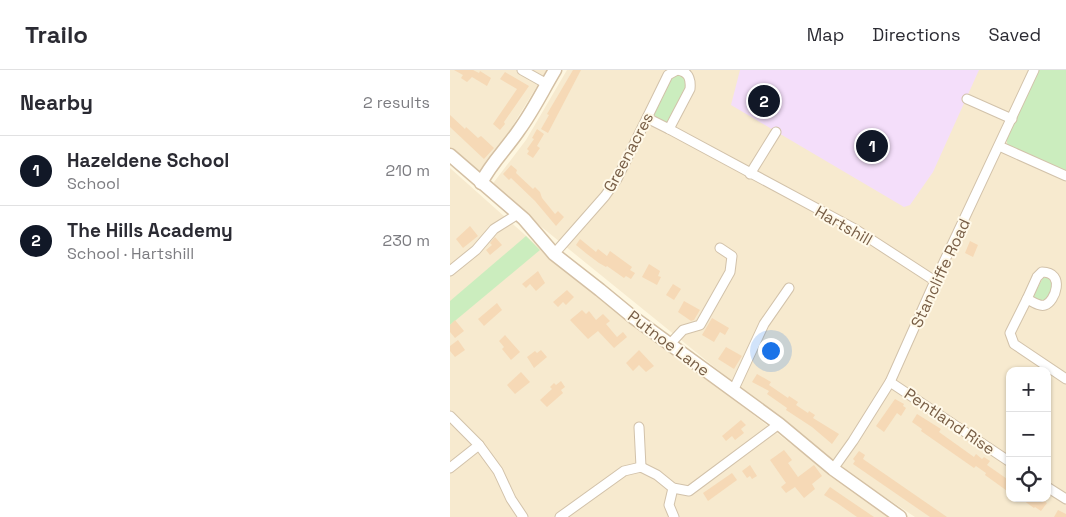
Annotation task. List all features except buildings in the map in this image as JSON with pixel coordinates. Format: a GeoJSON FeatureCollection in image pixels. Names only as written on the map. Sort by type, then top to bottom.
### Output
{"type":"FeatureCollection","features":[{"type":"Feature","properties":{"kind":"street"},"geometry":{"type":"LineString","coordinates":[[522,70],[547,84]]}},
{"type":"Feature","properties":{"kind":"street"},"geometry":{"type":"LineString","coordinates":[[481,183],[489,168],[527,119],[555,70]]}},
{"type":"Feature","properties":{"kind":"street","name":"Greenacres"},"geometry":{"type":"LineString","coordinates":[[554,254],[605,196],[617,179],[668,75],[678,70],[685,71],[690,76],[690,89],[669,128]]}},
{"type":"Feature","properties":{"kind":"street","name":"Stancliffe Road"},"geometry":{"type":"LineString","coordinates":[[833,469],[890,382],[1034,70]]}},
{"type":"Feature","properties":{"kind":"street"},"geometry":{"type":"LineString","coordinates":[[967,99],[1012,118]]}},
{"type":"Feature","properties":{"kind":"street","name":"Hartshill"},"geometry":{"type":"LineString","coordinates":[[647,118],[669,128],[750,174],[854,229],[935,281]]}},
{"type":"Feature","properties":{"kind":"street"},"geometry":{"type":"LineString","coordinates":[[750,174],[776,132]]}},
{"type":"Feature","properties":{"kind":"street"},"geometry":{"type":"LineString","coordinates":[[999,146],[1066,176]]}},
{"type":"Feature","properties":{"kind":"street","name":"Putnoe Lane"},"geometry":{"type":"LineString","coordinates":[[450,155],[518,214],[554,254],[670,344],[779,424],[833,469],[900,517]]}},
{"type":"Feature","properties":{"kind":"street"},"geometry":{"type":"LineString","coordinates":[[450,271],[476,250],[494,229],[518,214]]}},
{"type":"Feature","properties":{"kind":"street"},"geometry":{"type":"LineString","coordinates":[[670,344],[683,330],[700,326],[730,272],[732,256],[720,248]]}},
{"type":"Feature","properties":{"kind":"street"},"geometry":{"type":"LineString","coordinates":[[733,391],[764,324],[789,288]]}},
{"type":"Feature","properties":{"kind":"street"},"geometry":{"type":"LineString","coordinates":[[1027,299],[1010,333],[1011,338],[1014,344],[1066,379]]}},
{"type":"Feature","properties":{"kind":"street","name":"Pentland Rise"},"geometry":{"type":"LineString","coordinates":[[890,382],[1006,459]]}},
{"type":"Feature","properties":{"kind":"street"},"geometry":{"type":"LineString","coordinates":[[450,416],[479,445],[498,471],[523,517]]}},
{"type":"Feature","properties":{"kind":"street"},"geometry":{"type":"LineString","coordinates":[[560,517],[624,471],[641,467],[657,475],[674,488],[689,491],[779,424]]}},
{"type":"Feature","properties":{"kind":"street"},"geometry":{"type":"LineString","coordinates":[[638,427],[641,467]]}},
{"type":"Feature","properties":{"kind":"street"},"geometry":{"type":"LineString","coordinates":[[450,468],[479,445]]}},
{"type":"Feature","properties":{"kind":"street"},"geometry":{"type":"LineString","coordinates":[[674,488],[669,505],[674,517]]}},
{"type":"Feature","properties":{"kind":"street"},"geometry":{"type":"LineString","coordinates":[[1051,490],[1066,499]]}},
{"type":"Feature","properties":{"kind":"shaded area"},"geometry":{"type":"Polygon","coordinates":[[[450,70],[547,70],[481,177],[450,149],[450,70]]]}},
{"type":"Feature","properties":{"kind":"shaded area"},"geometry":{"type":"Polygon","coordinates":[[[567,70],[1066,70],[1066,517],[915,517],[829,460],[491,186],[526,140],[567,70]]]}},
{"type":"Feature","properties":{"kind":"shaded area"},"geometry":{"type":"Polygon","coordinates":[[[740,70],[979,70],[933,172],[910,205],[904,207],[731,105],[740,70]]]}},
{"type":"Feature","properties":{"kind":"shaded area"},"geometry":{"type":"Polygon","coordinates":[[[450,168],[551,258],[831,475],[889,517],[450,517],[450,168]]]}},
{"type":"Feature","properties":{"kind":"green space"},"geometry":{"type":"Polygon","coordinates":[[[1037,70],[1066,70],[1066,172],[1008,147],[1006,137],[1037,70]]]}},
{"type":"Feature","properties":{"kind":"green space"},"geometry":{"type":"Polygon","coordinates":[[[674,74],[684,74],[687,85],[667,123],[652,115],[670,77],[674,74]]]}},
{"type":"Feature","properties":{"kind":"green space"},"geometry":{"type":"Polygon","coordinates":[[[526,236],[540,250],[450,325],[450,301],[526,236]]]}},
{"type":"Feature","properties":{"kind":"green space"},"geometry":{"type":"Polygon","coordinates":[[[1043,278],[1054,280],[1048,303],[1034,299],[1034,294],[1043,278]]]}},
{"type":"Feature","properties":{"kind":"place","name":"The Hills Academy"},"geometry":{"type":"Point","coordinates":[764,101]}},
{"type":"Feature","properties":{"kind":"place","name":"Hazeldene School"},"geometry":{"type":"Point","coordinates":[872,146]}}]}
